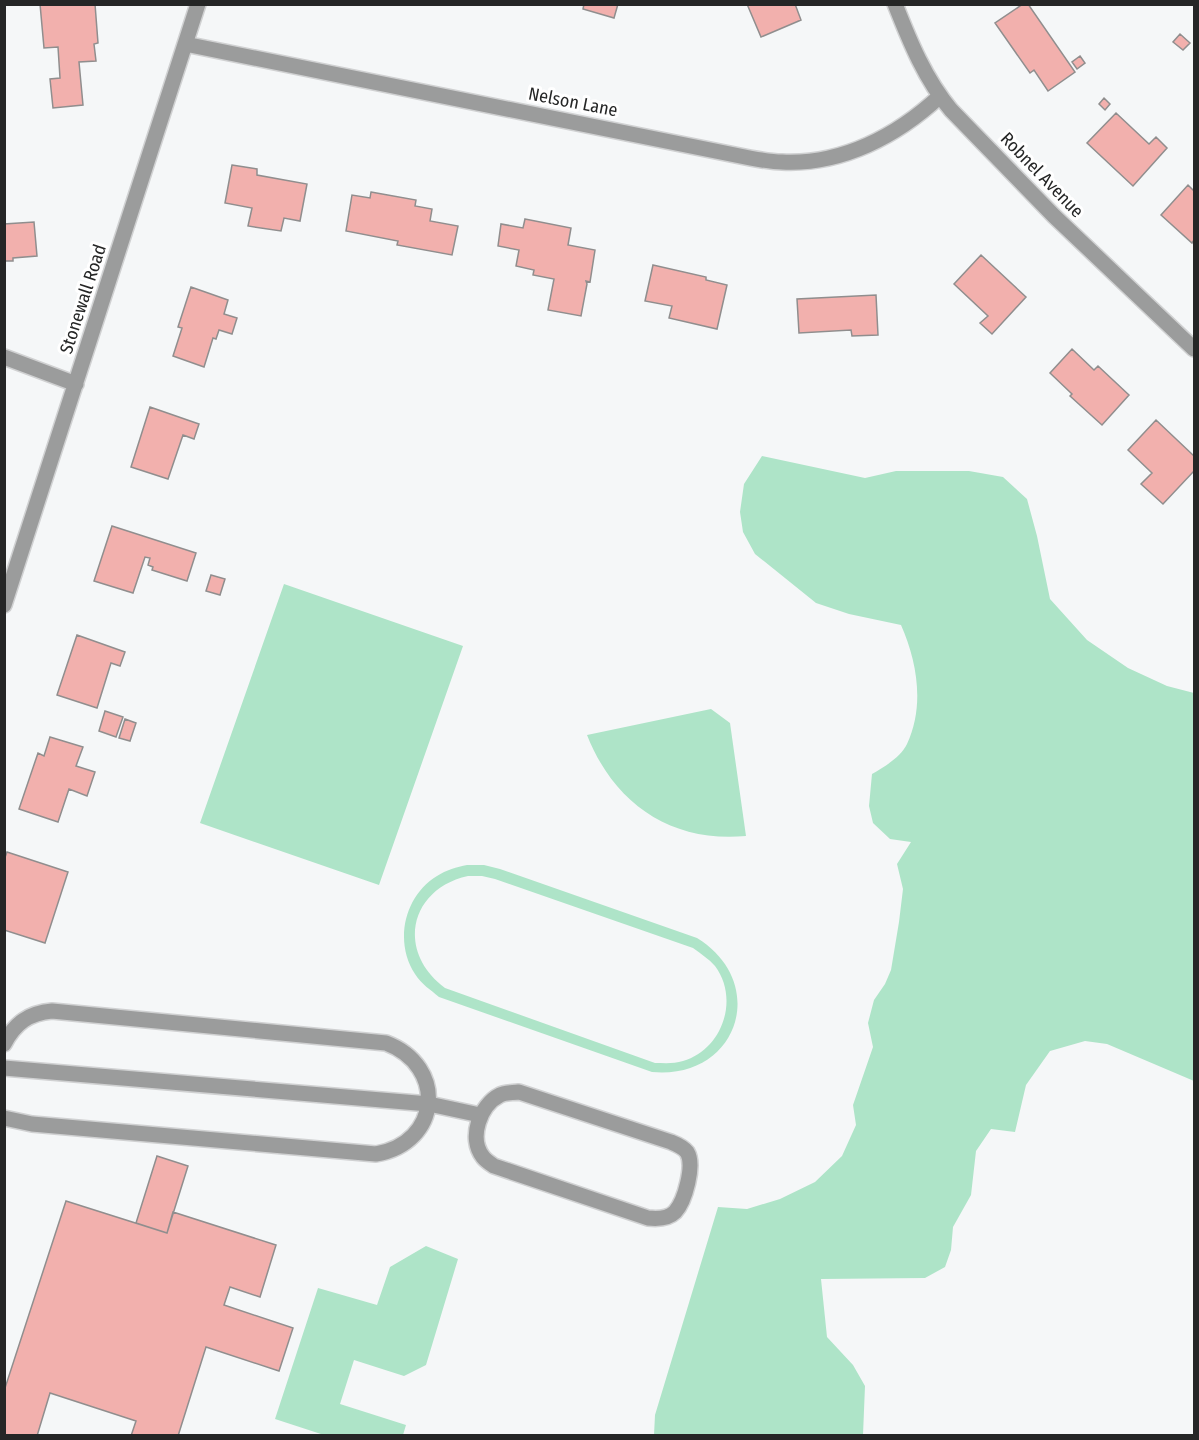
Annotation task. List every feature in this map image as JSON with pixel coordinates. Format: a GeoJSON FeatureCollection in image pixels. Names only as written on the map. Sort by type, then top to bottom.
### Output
{"type":"FeatureCollection","features":[{"type":"Feature","properties":{"kind":"street","name":"Stonewall Road"},"geometry":{"type":"LineString","coordinates":[[4,605],[198,4]]}},
{"type":"Feature","properties":{"kind":"street","name":"Robnel Avenue"},"geometry":{"type":"LineString","coordinates":[[895,4],[920,62],[940,96],[1054,216],[1194,349]]}},
{"type":"Feature","properties":{"kind":"street","name":"Nelson Lane"},"geometry":{"type":"LineString","coordinates":[[185,44],[750,158],[783,162],[816,160],[866,146],[899,129],[940,96]]}},
{"type":"Feature","properties":{"kind":"street"},"geometry":{"type":"LineString","coordinates":[[4,357],[76,384]]}},
{"type":"Feature","properties":{"kind":"street"},"geometry":{"type":"LineString","coordinates":[[4,1044],[10,1033],[27,1016],[52,1011],[386,1043],[405,1051],[419,1066],[425,1078],[429,1104],[420,1128],[411,1138],[389,1152],[376,1154],[32,1124],[4,1118]]}},
{"type":"Feature","properties":{"kind":"street"},"geometry":{"type":"LineString","coordinates":[[4,1068],[429,1104],[480,1115]]}},
{"type":"Feature","properties":{"kind":"street"},"geometry":{"type":"LineString","coordinates":[[519,1092],[671,1142],[687,1152],[691,1164],[684,1198],[674,1213],[662,1219],[648,1218],[494,1167],[483,1157],[477,1143],[480,1115],[488,1104],[501,1094],[519,1092]]}},
{"type":"Feature","properties":{"kind":"green space"},"geometry":{"type":"Polygon","coordinates":[[[762,456],[865,478],[896,471],[969,471],[1003,477],[1027,499],[1050,599],[1087,640],[1128,668],[1167,686],[1194,693],[1194,1081],[1107,1044],[1085,1041],[1050,1051],[1026,1085],[1015,1132],[991,1129],[976,1151],[971,1195],[953,1227],[951,1250],[945,1267],[925,1278],[821,1279],[827,1337],[853,1365],[865,1386],[863,1435],[654,1435],[655,1415],[718,1207],[747,1209],[780,1199],[815,1182],[842,1156],[856,1125],[853,1105],[873,1047],[868,1023],[874,1000],[891,970],[899,922],[903,889],[897,864],[911,842],[890,839],[873,823],[869,806],[872,774],[901,753],[913,729],[917,684],[907,639],[901,625],[849,614],[816,603],[755,554],[743,532],[740,512],[744,484],[762,456]]]}},
{"type":"Feature","properties":{"kind":"green space"},"geometry":{"type":"Polygon","coordinates":[[[284,584],[463,646],[379,885],[200,823],[284,584]]]}},
{"type":"Feature","properties":{"kind":"green space"},"geometry":{"type":"Polygon","coordinates":[[[711,709],[730,723],[746,836],[693,833],[669,825],[648,814],[629,799],[613,780],[598,759],[587,735],[711,709]]]}},
{"type":"Feature","properties":{"kind":"green space"},"geometry":{"type":"Polygon","coordinates":[[[467,865],[484,865],[500,869],[697,938],[720,957],[733,979],[738,1002],[734,1025],[723,1045],[706,1061],[682,1070],[652,1072],[439,997],[420,981],[409,961],[405,948],[406,921],[410,907],[426,885],[444,872],[467,865]],[[468,876],[448,883],[433,894],[422,908],[416,923],[415,940],[420,957],[430,973],[445,988],[655,1063],[680,1062],[697,1055],[717,1035],[726,1008],[726,993],[722,979],[713,963],[693,948],[482,876],[468,876]]]}},
{"type":"Feature","properties":{"kind":"green space"},"geometry":{"type":"Polygon","coordinates":[[[426,1246],[458,1259],[426,1365],[404,1376],[354,1360],[340,1404],[406,1425],[403,1435],[324,1435],[275,1419],[318,1288],[377,1305],[390,1267],[426,1246]]]}},
{"type":"Feature","properties":{"kind":"building"},"geometry":{"type":"Polygon","coordinates":[[[40,4],[95,4],[98,43],[94,44],[96,61],[79,62],[83,105],[53,108],[50,79],[60,78],[58,47],[44,48],[40,4]]]}},
{"type":"Feature","properties":{"kind":"building"},"geometry":{"type":"Polygon","coordinates":[[[584,4],[618,4],[614,18],[583,9],[584,4]]]}},
{"type":"Feature","properties":{"kind":"building"},"geometry":{"type":"Polygon","coordinates":[[[747,4],[795,4],[801,20],[761,37],[747,4]]]}},
{"type":"Feature","properties":{"kind":"building"},"geometry":{"type":"Polygon","coordinates":[[[1023,4],[1028,4],[1075,72],[1048,91],[1034,70],[1030,73],[995,23],[1023,4]]]}},
{"type":"Feature","properties":{"kind":"building"},"geometry":{"type":"Polygon","coordinates":[[[1180,34],[1190,43],[1183,50],[1173,42],[1180,34]]]}},
{"type":"Feature","properties":{"kind":"building"},"geometry":{"type":"Polygon","coordinates":[[[1080,56],[1085,63],[1077,69],[1072,62],[1080,56]]]}},
{"type":"Feature","properties":{"kind":"building"},"geometry":{"type":"Polygon","coordinates":[[[1104,98],[1110,104],[1105,110],[1099,104],[1104,98]]]}},
{"type":"Feature","properties":{"kind":"building"},"geometry":{"type":"Polygon","coordinates":[[[1116,113],[1149,144],[1156,137],[1167,148],[1133,186],[1087,143],[1116,113]]]}},
{"type":"Feature","properties":{"kind":"building"},"geometry":{"type":"Polygon","coordinates":[[[232,165],[257,169],[257,175],[307,184],[300,221],[284,218],[281,231],[248,226],[252,208],[225,203],[232,165]]]}},
{"type":"Feature","properties":{"kind":"building"},"geometry":{"type":"Polygon","coordinates":[[[1188,185],[1194,191],[1194,240],[1192,243],[1161,215],[1188,185]]]}},
{"type":"Feature","properties":{"kind":"building"},"geometry":{"type":"Polygon","coordinates":[[[371,192],[416,200],[415,206],[432,209],[430,221],[458,226],[452,255],[397,245],[398,241],[346,231],[352,195],[370,198],[371,192]]]}},
{"type":"Feature","properties":{"kind":"building"},"geometry":{"type":"Polygon","coordinates":[[[525,219],[571,228],[568,245],[595,250],[590,282],[586,281],[581,316],[548,310],[554,279],[533,275],[534,270],[516,266],[519,250],[498,246],[501,224],[523,228],[525,219]]]}},
{"type":"Feature","properties":{"kind":"building"},"geometry":{"type":"Polygon","coordinates":[[[34,222],[37,256],[4,261],[4,224],[34,222]]]}},
{"type":"Feature","properties":{"kind":"building"},"geometry":{"type":"Polygon","coordinates":[[[981,255],[1026,297],[992,334],[980,323],[988,316],[954,284],[981,255]]]}},
{"type":"Feature","properties":{"kind":"building"},"geometry":{"type":"Polygon","coordinates":[[[653,265],[706,277],[706,280],[727,285],[717,329],[669,318],[672,306],[645,301],[653,265]]]}},
{"type":"Feature","properties":{"kind":"building"},"geometry":{"type":"Polygon","coordinates":[[[191,287],[228,300],[224,314],[237,318],[232,334],[219,330],[216,339],[213,338],[204,367],[173,356],[182,328],[178,327],[191,287]]]}},
{"type":"Feature","properties":{"kind":"building"},"geometry":{"type":"Polygon","coordinates":[[[876,295],[878,335],[852,336],[851,330],[799,333],[797,299],[876,295]]]}},
{"type":"Feature","properties":{"kind":"building"},"geometry":{"type":"Polygon","coordinates":[[[1072,349],[1094,370],[1098,366],[1129,395],[1102,425],[1070,396],[1072,394],[1050,373],[1072,349]]]}},
{"type":"Feature","properties":{"kind":"building"},"geometry":{"type":"Polygon","coordinates":[[[150,407],[199,424],[194,439],[183,435],[168,479],[131,467],[150,407]]]}},
{"type":"Feature","properties":{"kind":"building"},"geometry":{"type":"Polygon","coordinates":[[[1156,420],[1194,456],[1194,471],[1163,504],[1141,484],[1152,473],[1128,450],[1156,420]]]}},
{"type":"Feature","properties":{"kind":"building"},"geometry":{"type":"Polygon","coordinates":[[[112,526],[196,553],[187,581],[152,570],[153,567],[148,565],[150,558],[145,557],[133,593],[94,581],[112,526]]]}},
{"type":"Feature","properties":{"kind":"building"},"geometry":{"type":"Polygon","coordinates":[[[211,575],[225,579],[220,595],[206,591],[211,575]]]}},
{"type":"Feature","properties":{"kind":"building"},"geometry":{"type":"Polygon","coordinates":[[[77,635],[125,652],[120,666],[111,663],[97,708],[57,695],[77,635]]]}},
{"type":"Feature","properties":{"kind":"building"},"geometry":{"type":"Polygon","coordinates":[[[105,711],[123,717],[116,737],[99,731],[105,711]]]}},
{"type":"Feature","properties":{"kind":"building"},"geometry":{"type":"Polygon","coordinates":[[[125,719],[136,723],[130,741],[119,738],[125,719]]]}},
{"type":"Feature","properties":{"kind":"building"},"geometry":{"type":"Polygon","coordinates":[[[50,737],[83,747],[76,766],[95,772],[87,796],[69,789],[58,822],[19,809],[38,753],[44,756],[50,737]]]}},
{"type":"Feature","properties":{"kind":"building"},"geometry":{"type":"Polygon","coordinates":[[[7,852],[68,872],[45,943],[4,930],[4,860],[7,852]]]}},
{"type":"Feature","properties":{"kind":"building"},"geometry":{"type":"Polygon","coordinates":[[[157,1156],[188,1166],[167,1233],[136,1223],[157,1156]]]}},
{"type":"Feature","properties":{"kind":"building"},"geometry":{"type":"Polygon","coordinates":[[[66,1201],[167,1233],[173,1212],[276,1245],[260,1297],[230,1287],[224,1305],[293,1328],[279,1371],[206,1347],[178,1436],[131,1436],[136,1421],[50,1393],[37,1436],[4,1436],[4,1391],[66,1201]]]}}]}
